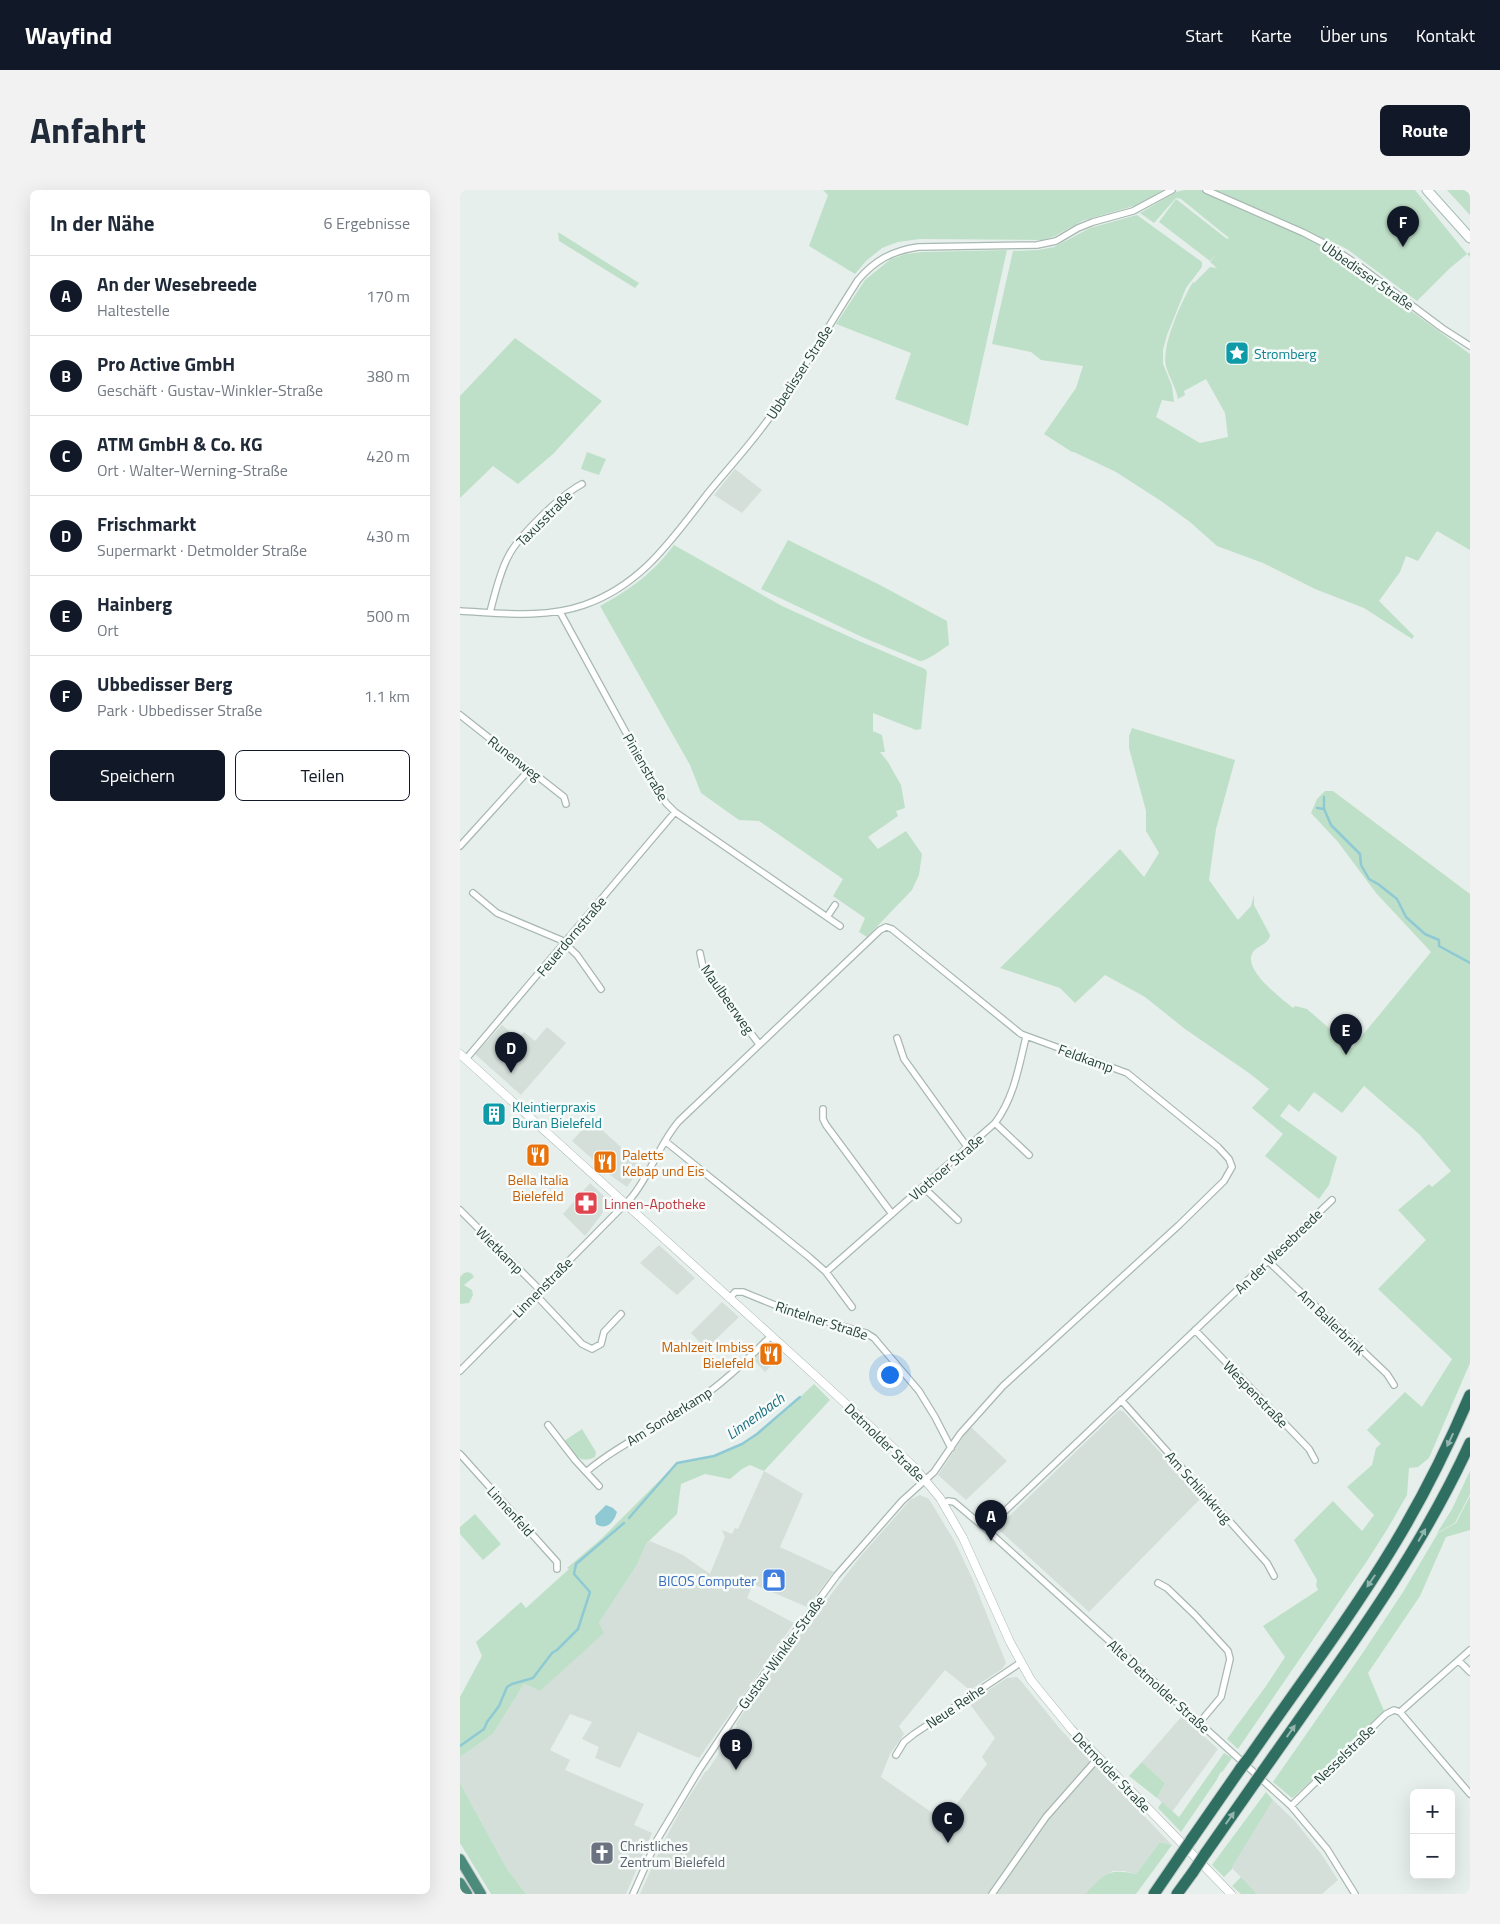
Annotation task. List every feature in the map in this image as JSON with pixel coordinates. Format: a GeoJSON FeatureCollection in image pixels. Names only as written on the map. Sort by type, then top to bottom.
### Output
{"type":"FeatureCollection","features":[{"type":"Feature","properties":{"kind":"highway"},"geometry":{"type":"LineString","coordinates":[[1154,1894],[1361,1596],[1394,1545],[1433,1476],[1470,1395]]}},
{"type":"Feature","properties":{"kind":"highway"},"geometry":{"type":"LineString","coordinates":[[1177,1894],[1400,1573],[1443,1497],[1470,1443]]}},
{"type":"Feature","properties":{"kind":"highway"},"geometry":{"type":"LineString","coordinates":[[460,1859],[481,1894]]}},
{"type":"Feature","properties":{"kind":"highway"},"geometry":{"type":"LineString","coordinates":[[1143,1894],[1172,1867]]}},
{"type":"Feature","properties":{"kind":"highway"},"geometry":{"type":"LineString","coordinates":[[460,1883],[467,1894]]}},
{"type":"Feature","properties":{"kind":"main road"},"geometry":{"type":"LineString","coordinates":[[1427,190],[1470,238]]}},
{"type":"Feature","properties":{"kind":"street","name":"Ubbedisser Straße"},"geometry":{"type":"LineString","coordinates":[[460,611],[524,614],[560,612],[584,606],[611,593],[636,577],[652,562],[768,420],[858,280],[873,263],[888,254],[918,248],[1047,244],[1084,225],[1142,207],[1172,190]]}},
{"type":"Feature","properties":{"kind":"street","name":"Ubbedisser Straße"},"geometry":{"type":"LineString","coordinates":[[1206,190],[1329,246],[1374,276],[1442,328],[1470,346]]}},
{"type":"Feature","properties":{"kind":"street","name":"Taxusstraße"},"geometry":{"type":"LineString","coordinates":[[490,612],[500,574],[511,551],[520,539],[566,493],[582,484]]}},
{"type":"Feature","properties":{"kind":"street","name":"Pinienstraße"},"geometry":{"type":"LineString","coordinates":[[560,612],[666,803],[675,812],[840,926]]}},
{"type":"Feature","properties":{"kind":"street","name":"Runenweg"},"geometry":{"type":"LineString","coordinates":[[460,715],[564,797],[566,804]]}},
{"type":"Feature","properties":{"kind":"street"},"geometry":{"type":"LineString","coordinates":[[460,846],[529,770]]}},
{"type":"Feature","properties":{"kind":"street","name":"Feuerdornstraße"},"geometry":{"type":"LineString","coordinates":[[463,1057],[564,944],[675,812]]}},
{"type":"Feature","properties":{"kind":"street"},"geometry":{"type":"LineString","coordinates":[[473,894],[497,913],[555,937],[577,955],[601,990]]}},
{"type":"Feature","properties":{"kind":"street"},"geometry":{"type":"LineString","coordinates":[[827,916],[835,905]]}},
{"type":"Feature","properties":{"kind":"street","name":"Feldkamp"},"geometry":{"type":"LineString","coordinates":[[625,1203],[640,1184],[679,1121],[880,930],[886,927],[892,929],[1026,1037],[1128,1073],[1218,1147],[1229,1159],[1232,1167],[1224,1181],[1179,1225],[1003,1386],[966,1428],[937,1468],[925,1480]]}},
{"type":"Feature","properties":{"kind":"street","name":"Maulbeerweg"},"geometry":{"type":"LineString","coordinates":[[700,952],[702,967],[759,1044]]}},
{"type":"Feature","properties":{"kind":"street","name":"Vlothoer Straße"},"geometry":{"type":"LineString","coordinates":[[826,1272],[995,1123],[1004,1110],[1011,1094],[1026,1037]]}},
{"type":"Feature","properties":{"kind":"street"},"geometry":{"type":"LineString","coordinates":[[897,1038],[904,1059],[968,1148]]}},
{"type":"Feature","properties":{"kind":"street","name":"Detmolder Straße"},"geometry":{"type":"LineString","coordinates":[[463,1057],[898,1450],[925,1480],[943,1504],[973,1556],[1020,1663],[1055,1711],[1230,1894]]}},
{"type":"Feature","properties":{"kind":"street"},"geometry":{"type":"LineString","coordinates":[[823,1109],[823,1119],[826,1125],[892,1214]]}},
{"type":"Feature","properties":{"kind":"street"},"geometry":{"type":"LineString","coordinates":[[995,1123],[1030,1155]]}},
{"type":"Feature","properties":{"kind":"street","name":"Rintelner Straße"},"geometry":{"type":"LineString","coordinates":[[665,1141],[826,1272],[852,1307]]}},
{"type":"Feature","properties":{"kind":"street"},"geometry":{"type":"LineString","coordinates":[[923,1187],[958,1220]]}},
{"type":"Feature","properties":{"kind":"street","name":"An der Wesebreede"},"geometry":{"type":"LineString","coordinates":[[986,1529],[1332,1200]]}},
{"type":"Feature","properties":{"kind":"street","name":"Linnenstraße"},"geometry":{"type":"LineString","coordinates":[[460,1371],[625,1203]]}},
{"type":"Feature","properties":{"kind":"street","name":"Wietkamp"},"geometry":{"type":"LineString","coordinates":[[460,1210],[537,1292],[582,1344],[592,1349],[601,1344],[604,1332],[621,1314]]}},
{"type":"Feature","properties":{"kind":"street","name":"Am Ballerbrink"},"geometry":{"type":"LineString","coordinates":[[1268,1261],[1387,1374],[1394,1385]]}},
{"type":"Feature","properties":{"kind":"street","name":"Rintelner Straße"},"geometry":{"type":"LineString","coordinates":[[730,1298],[735,1292],[743,1292],[792,1312],[871,1336],[919,1391],[951,1448]]}},
{"type":"Feature","properties":{"kind":"street","name":"Wespenstraße"},"geometry":{"type":"LineString","coordinates":[[1195,1330],[1309,1449],[1315,1460]]}},
{"type":"Feature","properties":{"kind":"street","name":"Am Sonderkamp"},"geometry":{"type":"LineString","coordinates":[[586,1472],[627,1442],[689,1406],[709,1392],[770,1336]]}},
{"type":"Feature","properties":{"kind":"street","name":"Am Schlinkkrug"},"geometry":{"type":"LineString","coordinates":[[1121,1400],[1267,1563],[1274,1576]]}},
{"type":"Feature","properties":{"kind":"street"},"geometry":{"type":"LineString","coordinates":[[548,1425],[599,1486]]}},
{"type":"Feature","properties":{"kind":"street","name":"Linnenfeld"},"geometry":{"type":"LineString","coordinates":[[460,1454],[557,1562],[557,1569]]}},
{"type":"Feature","properties":{"kind":"street","name":"Gustav-Winkler-Straße"},"geometry":{"type":"LineString","coordinates":[[633,1894],[645,1864],[675,1808],[749,1695],[837,1575],[902,1501],[925,1480]]}},
{"type":"Feature","properties":{"kind":"street","name":"Alte Detmolder Straße"},"geometry":{"type":"LineString","coordinates":[[943,1504],[948,1500],[954,1502],[986,1529],[1291,1806],[1327,1849],[1355,1894]]}},
{"type":"Feature","properties":{"kind":"street"},"geometry":{"type":"LineString","coordinates":[[1158,1583],[1167,1588],[1195,1614],[1228,1651],[1230,1664],[1221,1697],[1200,1722]]}},
{"type":"Feature","properties":{"kind":"street","name":"Nesselstraße"},"geometry":{"type":"LineString","coordinates":[[1291,1806],[1386,1714],[1394,1710],[1400,1712],[1470,1650]]}},
{"type":"Feature","properties":{"kind":"street"},"geometry":{"type":"LineString","coordinates":[[1459,1661],[1470,1672]]}},
{"type":"Feature","properties":{"kind":"street","name":"Neue Reihe"},"geometry":{"type":"LineString","coordinates":[[896,1756],[904,1742],[914,1734],[1020,1663]]}},
{"type":"Feature","properties":{"kind":"street"},"geometry":{"type":"LineString","coordinates":[[1400,1712],[1470,1794]]}},
{"type":"Feature","properties":{"kind":"street"},"geometry":{"type":"LineString","coordinates":[[992,1894],[1044,1819],[1098,1758]]}},
{"type":"Feature","properties":{"kind":"shaded area"},"geometry":{"type":"Polygon","coordinates":[[[735,469],[762,490],[742,513],[714,495],[735,469]]]}},
{"type":"Feature","properties":{"kind":"shaded area"},"geometry":{"type":"Polygon","coordinates":[[[502,1025],[518,1039],[524,1032],[535,1041],[547,1027],[566,1043],[521,1095],[475,1054],[502,1025]]]}},
{"type":"Feature","properties":{"kind":"shaded area"},"geometry":{"type":"Polygon","coordinates":[[[591,1120],[642,1166],[627,1187],[572,1141],[591,1120]]]}},
{"type":"Feature","properties":{"kind":"shaded area"},"geometry":{"type":"Polygon","coordinates":[[[590,1183],[604,1196],[605,1205],[602,1214],[585,1236],[563,1214],[590,1183]]]}},
{"type":"Feature","properties":{"kind":"shaded area"},"geometry":{"type":"Polygon","coordinates":[[[659,1245],[695,1278],[677,1295],[640,1263],[659,1245]]]}},
{"type":"Feature","properties":{"kind":"shaded area"},"geometry":{"type":"Polygon","coordinates":[[[722,1302],[739,1317],[706,1349],[691,1333],[722,1302]]]}},
{"type":"Feature","properties":{"kind":"shaded area"},"geometry":{"type":"Polygon","coordinates":[[[770,1343],[782,1355],[765,1372],[753,1359],[770,1343]]]}},
{"type":"Feature","properties":{"kind":"shaded area"},"geometry":{"type":"Polygon","coordinates":[[[1119,1410],[1123,1411],[1201,1498],[1089,1612],[997,1528],[1119,1410]]]}},
{"type":"Feature","properties":{"kind":"shaded area"},"geometry":{"type":"Polygon","coordinates":[[[971,1427],[1007,1461],[966,1500],[938,1475],[971,1427]]]}},
{"type":"Feature","properties":{"kind":"shaded area"},"geometry":{"type":"Polygon","coordinates":[[[764,1471],[803,1494],[780,1547],[834,1572],[807,1607],[753,1584],[747,1598],[794,1623],[699,1758],[638,1732],[620,1768],[595,1758],[599,1747],[582,1739],[592,1722],[570,1714],[550,1750],[570,1760],[565,1770],[644,1804],[634,1825],[652,1833],[626,1894],[526,1894],[507,1869],[460,1783],[460,1757],[493,1734],[524,1684],[540,1691],[599,1623],[637,1565],[646,1544],[650,1541],[683,1555],[710,1574],[725,1537],[722,1530],[732,1534],[735,1528],[738,1529],[764,1471]]]}},
{"type":"Feature","properties":{"kind":"shaded area"},"geometry":{"type":"Polygon","coordinates":[[[920,1495],[929,1499],[955,1542],[973,1580],[1006,1663],[1002,1669],[970,1690],[945,1670],[899,1726],[904,1734],[890,1754],[881,1777],[944,1821],[987,1764],[982,1757],[995,1738],[969,1703],[1007,1678],[1017,1677],[1061,1730],[1172,1845],[1160,1842],[1136,1874],[1113,1871],[1104,1876],[1085,1894],[640,1894],[663,1843],[683,1806],[737,1726],[736,1724],[756,1694],[860,1557],[910,1500],[920,1495]]]}},
{"type":"Feature","properties":{"kind":"shaded area"},"geometry":{"type":"Polygon","coordinates":[[[1182,1716],[1218,1749],[1172,1812],[1157,1798],[1165,1783],[1142,1762],[1182,1716]]]}},
{"type":"Feature","properties":{"kind":"shaded area"},"geometry":{"type":"Polygon","coordinates":[[[1273,1800],[1295,1821],[1322,1855],[1338,1880],[1322,1894],[1257,1894],[1231,1867],[1273,1800]]]}},
{"type":"Feature","properties":{"kind":"green space"},"geometry":{"type":"Polygon","coordinates":[[[823,190],[1163,190],[1137,205],[1082,221],[1055,236],[1043,240],[920,239],[898,242],[882,248],[866,261],[855,274],[809,246],[828,195],[823,190]]]}},
{"type":"Feature","properties":{"kind":"green space"},"geometry":{"type":"Polygon","coordinates":[[[1184,190],[1415,190],[1467,254],[1417,301],[1347,249],[1337,244],[1331,256],[1366,278],[1470,354],[1470,550],[1437,531],[1418,561],[1406,556],[1400,572],[1379,601],[1414,636],[1412,639],[1364,608],[1315,589],[1263,563],[1217,546],[1190,522],[1161,501],[1116,472],[1072,452],[1044,434],[1076,388],[1083,366],[1041,360],[1031,352],[992,344],[1013,251],[1054,247],[1090,228],[1137,215],[1202,262],[1202,267],[1186,288],[1163,350],[1163,364],[1172,386],[1174,402],[1162,400],[1156,417],[1200,443],[1228,437],[1225,413],[1206,379],[1184,391],[1185,395],[1178,399],[1166,366],[1165,357],[1169,335],[1178,311],[1193,282],[1210,267],[1217,268],[1210,262],[1217,253],[1210,261],[1159,222],[1176,199],[1227,239],[1229,238],[1181,199],[1176,198],[1154,223],[1140,213],[1176,192],[1184,190]]]}},
{"type":"Feature","properties":{"kind":"green space"},"geometry":{"type":"Polygon","coordinates":[[[1447,190],[1470,190],[1470,215],[1447,190]]]}},
{"type":"Feature","properties":{"kind":"green space"},"geometry":{"type":"Polygon","coordinates":[[[558,232],[639,283],[635,288],[559,241],[558,232]]]}},
{"type":"Feature","properties":{"kind":"green space"},"geometry":{"type":"Polygon","coordinates":[[[1007,250],[968,426],[895,399],[911,353],[836,324],[865,280],[891,259],[906,254],[1007,250]]]}},
{"type":"Feature","properties":{"kind":"green space"},"geometry":{"type":"Polygon","coordinates":[[[515,338],[602,401],[553,454],[518,484],[493,466],[460,498],[460,396],[515,338]]]}},
{"type":"Feature","properties":{"kind":"green space"},"geometry":{"type":"Polygon","coordinates":[[[587,452],[606,459],[599,475],[581,469],[587,452]]]}},
{"type":"Feature","properties":{"kind":"green space"},"geometry":{"type":"Polygon","coordinates":[[[788,540],[878,584],[947,621],[949,645],[920,661],[862,637],[761,589],[788,540]]]}},
{"type":"Feature","properties":{"kind":"green space"},"geometry":{"type":"Polygon","coordinates":[[[674,545],[782,606],[925,669],[927,672],[921,729],[916,730],[873,713],[873,731],[882,735],[885,752],[880,752],[901,785],[905,808],[896,811],[898,816],[868,837],[878,849],[906,831],[922,854],[919,875],[912,890],[867,937],[859,932],[865,918],[833,896],[843,879],[759,821],[739,820],[701,793],[690,765],[600,606],[641,580],[674,545]]]}},
{"type":"Feature","properties":{"kind":"green space"},"geometry":{"type":"Polygon","coordinates":[[[1132,728],[1235,760],[1216,829],[1209,880],[1238,920],[1251,906],[1254,895],[1254,905],[1270,935],[1267,941],[1254,951],[1251,961],[1253,968],[1265,984],[1293,1008],[1295,1006],[1307,1009],[1352,1048],[1431,952],[1376,893],[1338,842],[1311,813],[1317,799],[1325,791],[1333,791],[1470,894],[1470,1363],[1429,1458],[1418,1467],[1409,1468],[1407,1495],[1388,1528],[1238,1749],[1227,1739],[1285,1657],[1263,1626],[1318,1590],[1317,1580],[1294,1540],[1333,1501],[1362,1531],[1374,1515],[1347,1487],[1372,1465],[1376,1448],[1381,1444],[1367,1430],[1405,1392],[1422,1407],[1452,1359],[1378,1289],[1426,1240],[1398,1210],[1429,1184],[1432,1187],[1451,1171],[1419,1134],[1364,1086],[1342,1113],[1314,1092],[1299,1112],[1289,1104],[1280,1116],[1337,1157],[1329,1185],[1319,1199],[1265,1156],[1283,1134],[1252,1108],[1269,1089],[1185,1029],[1145,997],[1105,975],[1075,1003],[1060,988],[1000,968],[1120,849],[1144,877],[1159,853],[1146,831],[1146,811],[1129,748],[1129,736],[1132,728]]]}},
{"type":"Feature","properties":{"kind":"green space"},"geometry":{"type":"Polygon","coordinates":[[[468,1272],[474,1277],[464,1285],[472,1290],[473,1295],[469,1303],[460,1304],[460,1277],[468,1272]]]}},
{"type":"Feature","properties":{"kind":"green space"},"geometry":{"type":"Polygon","coordinates":[[[814,1384],[830,1400],[764,1471],[750,1465],[730,1479],[705,1474],[681,1484],[677,1514],[646,1544],[637,1565],[599,1623],[604,1633],[540,1691],[524,1684],[493,1734],[460,1757],[460,1697],[482,1656],[476,1642],[521,1602],[526,1608],[569,1569],[567,1568],[601,1539],[677,1463],[715,1456],[742,1444],[780,1416],[814,1384]]]}},
{"type":"Feature","properties":{"kind":"green space"},"geometry":{"type":"Polygon","coordinates":[[[582,1429],[596,1452],[595,1457],[584,1460],[580,1459],[564,1441],[582,1429]]]}},
{"type":"Feature","properties":{"kind":"green space"},"geometry":{"type":"Polygon","coordinates":[[[1470,1471],[1470,1494],[1455,1523],[1437,1533],[1452,1509],[1470,1471]]]}},
{"type":"Feature","properties":{"kind":"green space"},"geometry":{"type":"Polygon","coordinates":[[[1470,1496],[1470,1530],[1446,1537],[1420,1596],[1368,1673],[1384,1711],[1292,1798],[1273,1782],[1364,1651],[1403,1592],[1438,1533],[1456,1523],[1470,1496]]]}},
{"type":"Feature","properties":{"kind":"green space"},"geometry":{"type":"Polygon","coordinates":[[[475,1514],[501,1544],[483,1560],[460,1534],[460,1527],[475,1514]]]}},
{"type":"Feature","properties":{"kind":"green space"},"geometry":{"type":"Polygon","coordinates":[[[1224,1753],[1232,1758],[1181,1832],[1158,1808],[1162,1802],[1179,1817],[1224,1753]]]}},
{"type":"Feature","properties":{"kind":"green space"},"geometry":{"type":"Polygon","coordinates":[[[1142,1762],[1165,1783],[1157,1798],[1129,1776],[1142,1762]]]}},
{"type":"Feature","properties":{"kind":"green space"},"geometry":{"type":"Polygon","coordinates":[[[460,1783],[507,1869],[526,1894],[491,1894],[460,1843],[460,1783]]]}},
{"type":"Feature","properties":{"kind":"green space"},"geometry":{"type":"Polygon","coordinates":[[[1266,1792],[1273,1800],[1232,1869],[1224,1877],[1212,1865],[1266,1792]]]}},
{"type":"Feature","properties":{"kind":"green space"},"geometry":{"type":"Polygon","coordinates":[[[1160,1842],[1172,1845],[1136,1894],[1085,1894],[1107,1874],[1127,1872],[1136,1874],[1160,1842]]]}},
{"type":"Feature","properties":{"kind":"green space"},"geometry":{"type":"Polygon","coordinates":[[[1241,1877],[1257,1894],[1241,1894],[1232,1886],[1241,1877]]]}},
{"type":"Feature","properties":{"kind":"water"},"geometry":{"type":"Polygon","coordinates":[[[606,1505],[617,1512],[609,1524],[600,1526],[596,1524],[595,1516],[606,1505]]]}},
{"type":"Feature","properties":{"kind":"waterway"},"geometry":{"type":"LineString","coordinates":[[1324,797],[1324,809],[1331,825],[1360,854],[1361,865],[1369,879],[1397,899],[1406,917],[1425,934],[1439,940],[1439,946],[1470,963]]}},
{"type":"Feature","properties":{"kind":"waterway"},"geometry":{"type":"LineString","coordinates":[[1317,808],[1324,809]]}},
{"type":"Feature","properties":{"kind":"waterway","name":"Linnenbach"},"geometry":{"type":"LineString","coordinates":[[629,1518],[677,1463],[714,1456],[742,1444],[757,1434],[800,1397]]}},
{"type":"Feature","properties":{"kind":"waterway","name":"Linnenbach"},"geometry":{"type":"LineString","coordinates":[[460,1746],[484,1729],[499,1706],[507,1687],[533,1678],[552,1653],[578,1629],[590,1592],[574,1574],[576,1564],[624,1523]]}},
{"type":"Feature","properties":{"kind":"place","name":"Ubbedisser Berg"},"geometry":{"type":"Point","coordinates":[1403,247]}},
{"type":"Feature","properties":{"kind":"place","name":"Stromberg"},"geometry":{"type":"Point","coordinates":[1237,353]}},
{"type":"Feature","properties":{"kind":"place","name":"Hainberg"},"geometry":{"type":"Point","coordinates":[1346,1055]}},
{"type":"Feature","properties":{"kind":"place","name":"Frischmarkt"},"geometry":{"type":"Point","coordinates":[511,1073]}},
{"type":"Feature","properties":{"kind":"place","name":"Kleintierpraxis Buran Bielefeld"},"geometry":{"type":"Point","coordinates":[494,1114]}},
{"type":"Feature","properties":{"kind":"place","name":"Bella Italia Bielefeld"},"geometry":{"type":"Point","coordinates":[538,1155]}},
{"type":"Feature","properties":{"kind":"place","name":"Paletts Kebap und Eis"},"geometry":{"type":"Point","coordinates":[605,1162]}},
{"type":"Feature","properties":{"kind":"place","name":"Linnen-Apotheke"},"geometry":{"type":"Point","coordinates":[586,1203]}},
{"type":"Feature","properties":{"kind":"place","name":"Mahlzeit Imbiss Bielefeld"},"geometry":{"type":"Point","coordinates":[771,1354]}},
{"type":"Feature","properties":{"kind":"place","name":"An der Wesebreede"},"geometry":{"type":"Point","coordinates":[991,1541]}},
{"type":"Feature","properties":{"kind":"place","name":"BICOS Computer"},"geometry":{"type":"Point","coordinates":[774,1580]}},
{"type":"Feature","properties":{"kind":"place","name":"Pro Active GmbH"},"geometry":{"type":"Point","coordinates":[736,1770]}},
{"type":"Feature","properties":{"kind":"place","name":"ATM GmbH & Co. KG"},"geometry":{"type":"Point","coordinates":[948,1843]}},
{"type":"Feature","properties":{"kind":"place","name":"Christliches Zentrum Bielefeld"},"geometry":{"type":"Point","coordinates":[602,1853]}}]}
